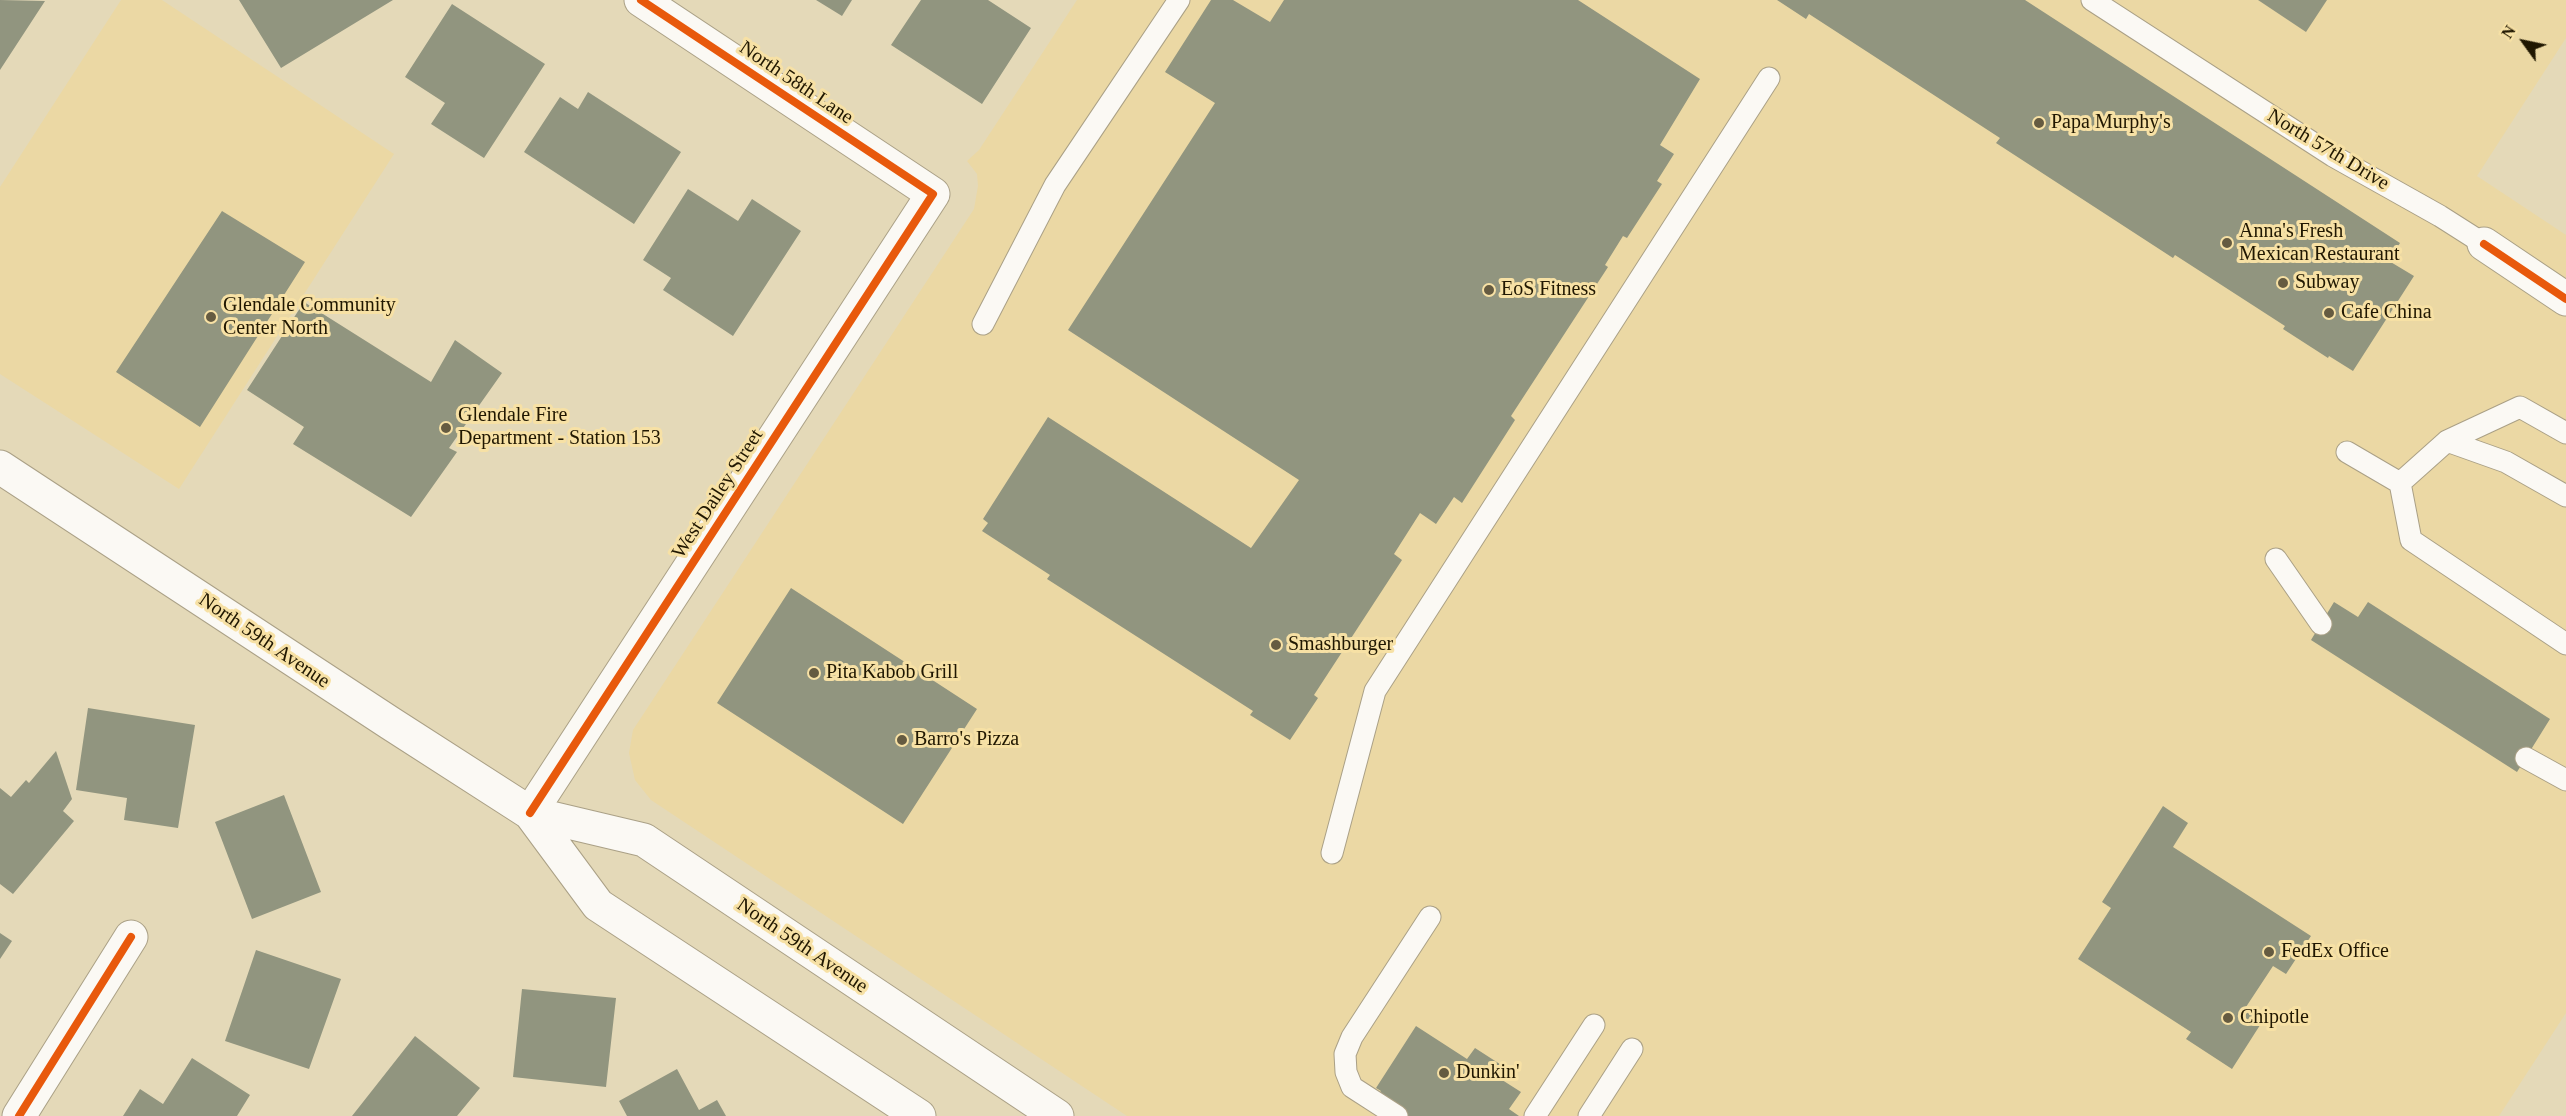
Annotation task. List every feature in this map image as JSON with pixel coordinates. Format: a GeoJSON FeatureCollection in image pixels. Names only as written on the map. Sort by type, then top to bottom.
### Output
{"type":"FeatureCollection","features":[{"type":"Feature","properties":{"kind":"main road","name":"North 58th Lane"},"geometry":{"type":"LineString","coordinates":[[641,0],[933,194]]}},
{"type":"Feature","properties":{"kind":"main road","name":"West Dailey Street"},"geometry":{"type":"LineString","coordinates":[[530,813],[933,194]]}},
{"type":"Feature","properties":{"kind":"main road","name":"North 57th Drive"},"geometry":{"type":"LineString","coordinates":[[2484,244],[2566,298]]}},
{"type":"Feature","properties":{"kind":"main road","name":"North 59th Avenue"},"geometry":{"type":"LineString","coordinates":[[0,467],[530,813],[644,840],[1057,1116]]}},
{"type":"Feature","properties":{"kind":"main road","name":"North 59th Avenue"},"geometry":{"type":"LineString","coordinates":[[530,813],[598,905],[919,1116]]}},
{"type":"Feature","properties":{"kind":"main road"},"geometry":{"type":"LineString","coordinates":[[19,1116],[131,937]]}},
{"type":"Feature","properties":{"kind":"lane"},"geometry":{"type":"LineString","coordinates":[[983,324],[1055,185],[1179,0]]}},
{"type":"Feature","properties":{"kind":"lane","name":"North 57th Drive"},"geometry":{"type":"LineString","coordinates":[[2092,0],[2332,156],[2440,216],[2484,244]]}},
{"type":"Feature","properties":{"kind":"lane"},"geometry":{"type":"LineString","coordinates":[[1332,853],[1375,691],[1769,78]]}},
{"type":"Feature","properties":{"kind":"lane"},"geometry":{"type":"LineString","coordinates":[[2400,483],[2448,441],[2520,407],[2566,433]]}},
{"type":"Feature","properties":{"kind":"lane"},"geometry":{"type":"LineString","coordinates":[[2448,441],[2506,462],[2566,496]]}},
{"type":"Feature","properties":{"kind":"lane"},"geometry":{"type":"LineString","coordinates":[[2347,452],[2400,483],[2411,540],[2566,644]]}},
{"type":"Feature","properties":{"kind":"lane"},"geometry":{"type":"LineString","coordinates":[[2276,559],[2321,624]]}},
{"type":"Feature","properties":{"kind":"lane"},"geometry":{"type":"LineString","coordinates":[[2526,758],[2566,780]]}},
{"type":"Feature","properties":{"kind":"lane"},"geometry":{"type":"LineString","coordinates":[[1397,1116],[1352,1087],[1346,1072],[1345,1054],[1352,1037],[1430,917]]}},
{"type":"Feature","properties":{"kind":"lane"},"geometry":{"type":"LineString","coordinates":[[1534,1116],[1594,1025]]}},
{"type":"Feature","properties":{"kind":"lane"},"geometry":{"type":"LineString","coordinates":[[1589,1116],[1632,1049]]}},
{"type":"Feature","properties":{"kind":"shaded area"},"geometry":{"type":"Polygon","coordinates":[[[121,0],[162,0],[394,154],[179,489],[0,374],[0,187],[121,0]]]}},
{"type":"Feature","properties":{"kind":"shaded area"},"geometry":{"type":"Polygon","coordinates":[[[1077,0],[2566,0],[2566,38],[2477,176],[2566,235],[2566,1013],[2499,1116],[1127,1116],[651,800],[635,780],[629,753],[633,730],[974,209],[978,186],[977,174],[967,161],[979,150],[1077,0]]]}},
{"type":"Feature","properties":{"kind":"building"},"geometry":{"type":"Polygon","coordinates":[[[0,0],[45,1],[0,70],[0,0]]]}},
{"type":"Feature","properties":{"kind":"building"},"geometry":{"type":"Polygon","coordinates":[[[239,0],[393,0],[281,68],[239,0]]]}},
{"type":"Feature","properties":{"kind":"building"},"geometry":{"type":"Polygon","coordinates":[[[816,0],[852,0],[842,16],[816,0]]]}},
{"type":"Feature","properties":{"kind":"building"},"geometry":{"type":"Polygon","coordinates":[[[921,0],[988,0],[1031,28],[982,104],[891,45],[921,0]]]}},
{"type":"Feature","properties":{"kind":"building"},"geometry":{"type":"Polygon","coordinates":[[[1211,0],[1233,0],[1270,22],[1284,0],[1578,0],[1700,79],[1660,145],[1674,154],[1657,181],[1662,184],[1627,238],[1623,236],[1605,265],[1608,267],[1511,416],[1515,420],[1462,503],[1454,497],[1436,524],[1420,513],[1394,554],[1402,560],[1314,695],[1318,698],[1290,740],[1250,715],[1253,711],[1047,579],[1050,575],[982,531],[988,523],[983,519],[1048,417],[1251,548],[1299,480],[1068,330],[1215,103],[1165,72],[1211,0]]]}},
{"type":"Feature","properties":{"kind":"building"},"geometry":{"type":"Polygon","coordinates":[[[1777,0],[2025,0],[2400,243],[2389,261],[2414,276],[2353,371],[2329,356],[2328,358],[2283,329],[2285,326],[2175,255],[2173,258],[1996,143],[2000,138],[1809,14],[1806,19],[1777,0]]]}},
{"type":"Feature","properties":{"kind":"building"},"geometry":{"type":"Polygon","coordinates":[[[2258,0],[2327,0],[2306,32],[2258,0]]]}},
{"type":"Feature","properties":{"kind":"building"},"geometry":{"type":"Polygon","coordinates":[[[452,4],[545,64],[484,158],[431,124],[445,103],[405,77],[452,4]]]}},
{"type":"Feature","properties":{"kind":"building"},"geometry":{"type":"Polygon","coordinates":[[[588,92],[681,152],[634,224],[524,152],[560,97],[578,109],[588,92]]]}},
{"type":"Feature","properties":{"kind":"building"},"geometry":{"type":"Polygon","coordinates":[[[688,189],[738,221],[752,199],[801,231],[733,336],[663,290],[671,278],[643,260],[688,189]]]}},
{"type":"Feature","properties":{"kind":"building","name":"Glendale Community Center North"},"geometry":{"type":"Polygon","coordinates":[[[222,211],[305,262],[200,427],[116,372],[222,211]]]}},
{"type":"Feature","properties":{"kind":"building","name":"Glendale Fire Department - Station 153"},"geometry":{"type":"Polygon","coordinates":[[[304,302],[431,382],[455,340],[502,373],[449,448],[457,452],[411,517],[293,444],[304,427],[247,390],[304,302]]]}},
{"type":"Feature","properties":{"kind":"building"},"geometry":{"type":"Polygon","coordinates":[[[791,588],[977,709],[903,824],[717,703],[791,588]]]}},
{"type":"Feature","properties":{"kind":"building"},"geometry":{"type":"Polygon","coordinates":[[[2334,602],[2358,617],[2368,602],[2550,719],[2517,772],[2311,640],[2334,602]]]}},
{"type":"Feature","properties":{"kind":"building"},"geometry":{"type":"Polygon","coordinates":[[[88,708],[195,725],[178,828],[124,820],[127,798],[76,790],[88,708]]]}},
{"type":"Feature","properties":{"kind":"building"},"geometry":{"type":"Polygon","coordinates":[[[56,751],[72,799],[63,811],[74,821],[13,894],[0,884],[0,788],[11,797],[26,780],[29,783],[56,751]]]}},
{"type":"Feature","properties":{"kind":"building"},"geometry":{"type":"Polygon","coordinates":[[[284,795],[321,892],[252,919],[215,822],[284,795]]]}},
{"type":"Feature","properties":{"kind":"building"},"geometry":{"type":"Polygon","coordinates":[[[2163,806],[2188,823],[2173,847],[2311,936],[2286,974],[2273,966],[2244,1010],[2262,1022],[2232,1069],[2186,1039],[2191,1032],[2078,959],[2111,908],[2102,902],[2163,806]]]}},
{"type":"Feature","properties":{"kind":"building"},"geometry":{"type":"Polygon","coordinates":[[[0,933],[12,941],[0,959],[0,933]]]}},
{"type":"Feature","properties":{"kind":"building"},"geometry":{"type":"Polygon","coordinates":[[[256,950],[341,979],[309,1069],[225,1041],[256,950]]]}},
{"type":"Feature","properties":{"kind":"building"},"geometry":{"type":"Polygon","coordinates":[[[522,989],[616,998],[606,1087],[513,1077],[522,989]]]}},
{"type":"Feature","properties":{"kind":"building","name":"Dunkin'"},"geometry":{"type":"Polygon","coordinates":[[[1416,1026],[1467,1059],[1475,1048],[1506,1068],[1499,1078],[1521,1092],[1509,1109],[1519,1116],[1397,1116],[1374,1101],[1381,1091],[1376,1088],[1416,1026]]]}},
{"type":"Feature","properties":{"kind":"building"},"geometry":{"type":"Polygon","coordinates":[[[415,1036],[480,1088],[457,1116],[352,1116],[415,1036]]]}},
{"type":"Feature","properties":{"kind":"building"},"geometry":{"type":"Polygon","coordinates":[[[192,1058],[250,1095],[237,1116],[123,1116],[140,1089],[163,1104],[192,1058]]]}},
{"type":"Feature","properties":{"kind":"building"},"geometry":{"type":"Polygon","coordinates":[[[677,1069],[699,1110],[717,1100],[726,1116],[627,1116],[619,1101],[677,1069]]]}},
{"type":"Feature","properties":{"kind":"cycle path"},"geometry":{"type":"LineString","coordinates":[[530,813],[933,194],[641,0]]}},
{"type":"Feature","properties":{"kind":"cycle path"},"geometry":{"type":"LineString","coordinates":[[2484,244],[2566,299]]}},
{"type":"Feature","properties":{"kind":"cycle path"},"geometry":{"type":"LineString","coordinates":[[19,1116],[131,937]]}},
{"type":"Feature","properties":{"kind":"place","name":"Papa Murphy's"},"geometry":{"type":"Point","coordinates":[2039,123]}},
{"type":"Feature","properties":{"kind":"place","name":"Anna's Fresh Mexican Restaurant"},"geometry":{"type":"Point","coordinates":[2227,243]}},
{"type":"Feature","properties":{"kind":"place","name":"Subway"},"geometry":{"type":"Point","coordinates":[2283,283]}},
{"type":"Feature","properties":{"kind":"place","name":"EoS Fitness"},"geometry":{"type":"Point","coordinates":[1489,290]}},
{"type":"Feature","properties":{"kind":"place","name":"Cafe China"},"geometry":{"type":"Point","coordinates":[2329,313]}},
{"type":"Feature","properties":{"kind":"place","name":"Glendale Community Center North"},"geometry":{"type":"Point","coordinates":[211,317]}},
{"type":"Feature","properties":{"kind":"place","name":"Glendale Fire Department - Station 153"},"geometry":{"type":"Point","coordinates":[446,428]}},
{"type":"Feature","properties":{"kind":"place","name":"Smashburger"},"geometry":{"type":"Point","coordinates":[1276,645]}},
{"type":"Feature","properties":{"kind":"place","name":"Pita Kabob Grill"},"geometry":{"type":"Point","coordinates":[814,673]}},
{"type":"Feature","properties":{"kind":"place","name":"Barro's Pizza"},"geometry":{"type":"Point","coordinates":[902,740]}},
{"type":"Feature","properties":{"kind":"place","name":"FedEx Office"},"geometry":{"type":"Point","coordinates":[2269,952]}},
{"type":"Feature","properties":{"kind":"place","name":"Chipotle"},"geometry":{"type":"Point","coordinates":[2228,1018]}},
{"type":"Feature","properties":{"kind":"place","name":"Dunkin'"},"geometry":{"type":"Point","coordinates":[1444,1073]}}]}
